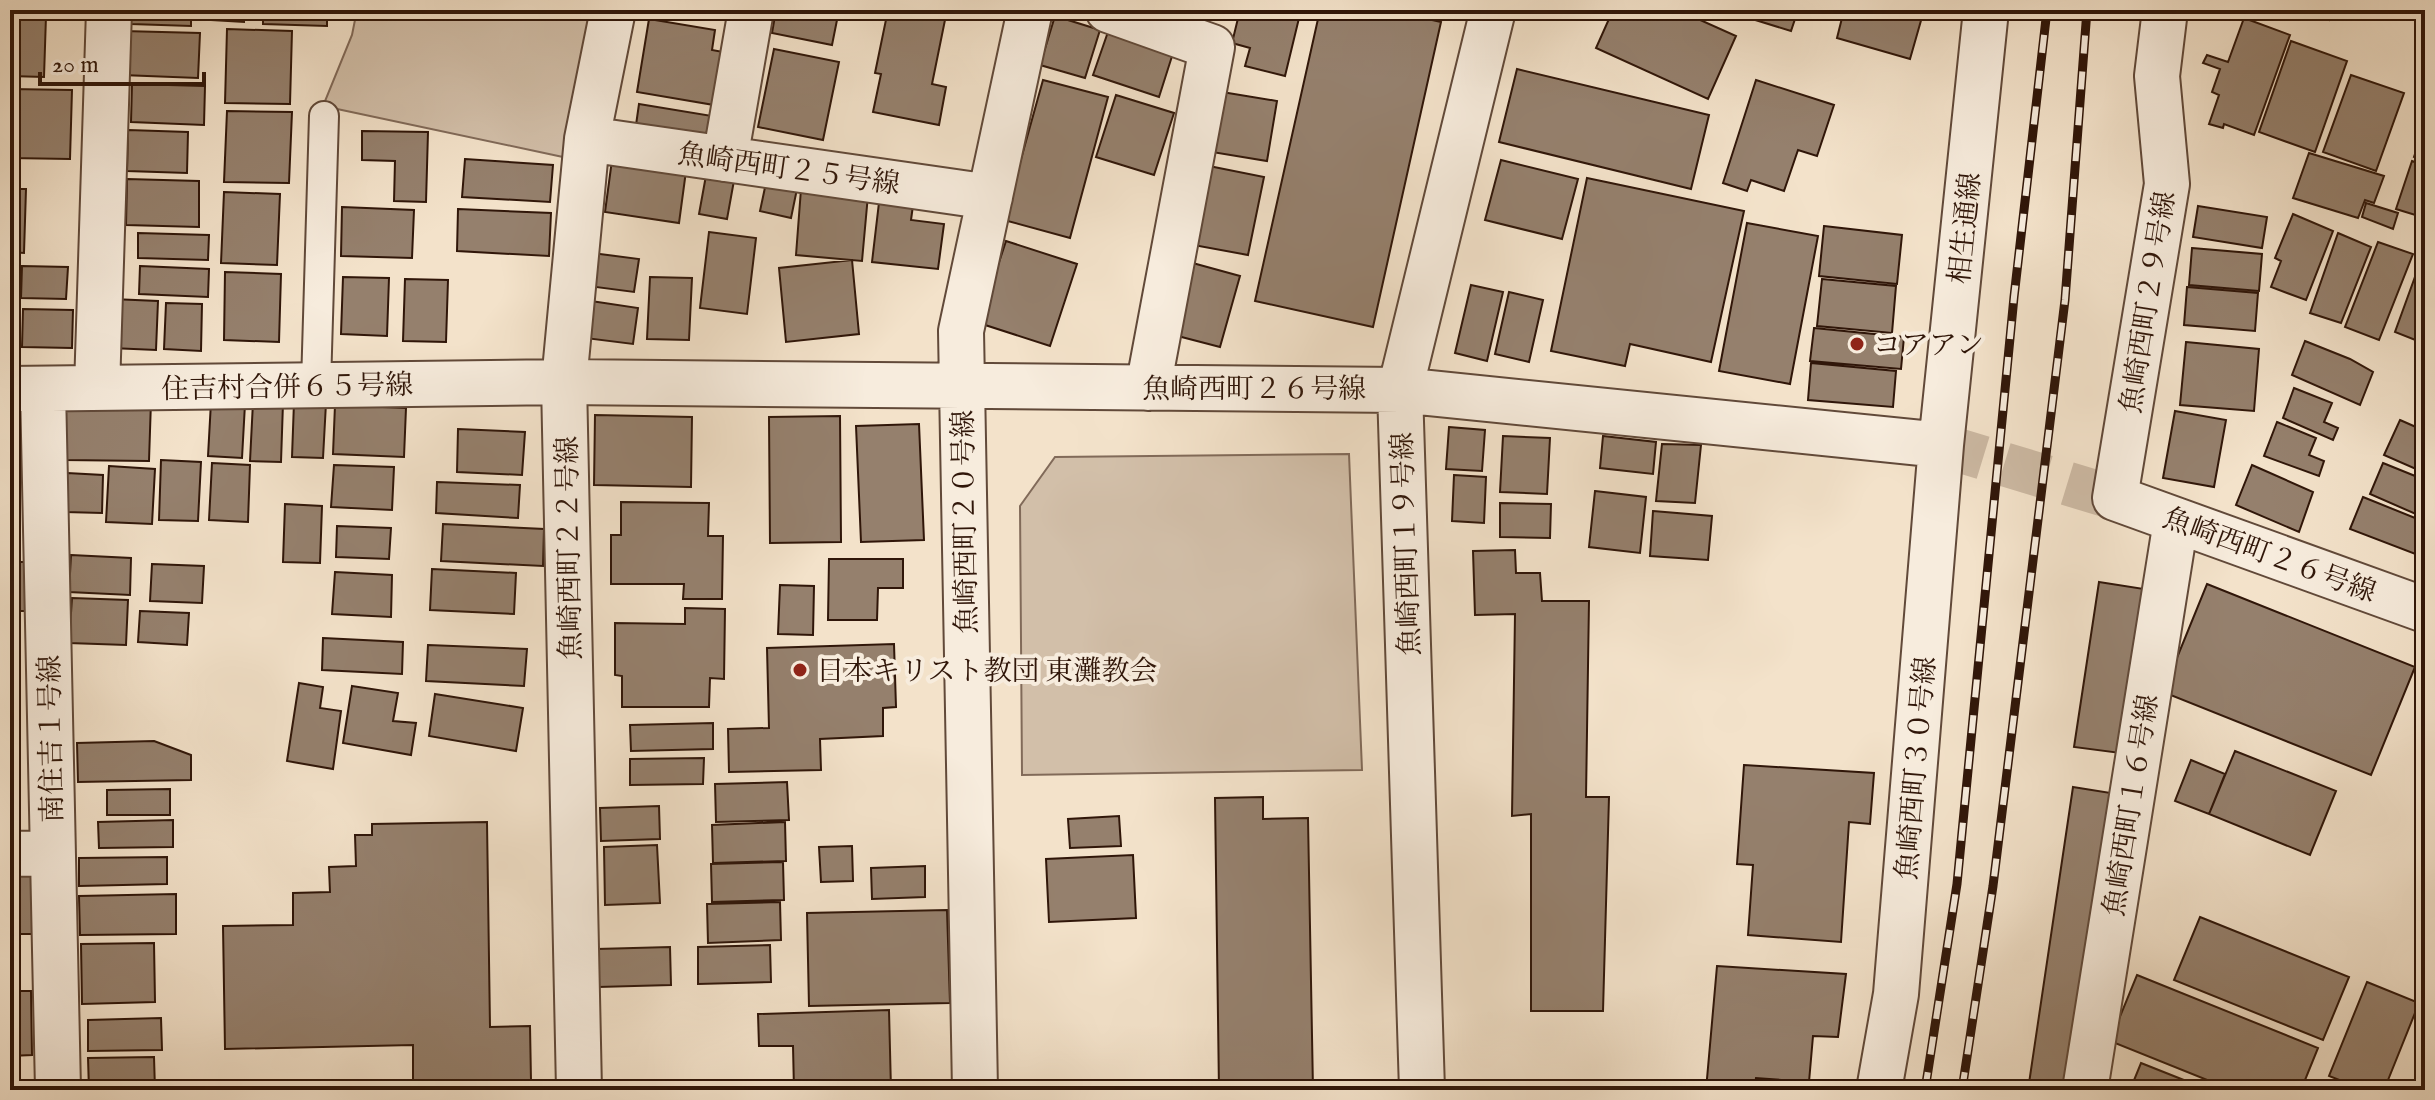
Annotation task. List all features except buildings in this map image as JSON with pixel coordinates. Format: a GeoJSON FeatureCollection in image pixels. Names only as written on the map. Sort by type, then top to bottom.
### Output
{"type":"FeatureCollection","features":[{"type":"Feature","properties":{"kind":"street"},"geometry":{"type":"LineString","coordinates":[[97,388],[109,10]]}},
{"type":"Feature","properties":{"kind":"street","name":"魚崎西町２２号線"},"geometry":{"type":"LineString","coordinates":[[579,1090],[564,382],[587,139],[613,10]]}},
{"type":"Feature","properties":{"kind":"street"},"geometry":{"type":"LineString","coordinates":[[725,159],[751,10]]}},
{"type":"Feature","properties":{"kind":"street","name":"魚崎西町２０号線"},"geometry":{"type":"LineString","coordinates":[[975,1090],[961,331],[1030,10]]}},
{"type":"Feature","properties":{"kind":"street"},"geometry":{"type":"LineString","coordinates":[[1108,10],[1212,47],[1148,388]]}},
{"type":"Feature","properties":{"kind":"street","name":"魚崎西町１９号線"},"geometry":{"type":"LineString","coordinates":[[1422,1090],[1400,390],[1493,10]]}},
{"type":"Feature","properties":{"kind":"street","name":"相生通線"},"geometry":{"type":"LineString","coordinates":[[1941,445],[1986,10]]}},
{"type":"Feature","properties":{"kind":"street","name":"魚崎西町２９号線"},"geometry":{"type":"LineString","coordinates":[[2115,498],[2167,184],[2157,76],[2165,10]]}},
{"type":"Feature","properties":{"kind":"street","name":"魚崎西町２５号線"},"geometry":{"type":"LineString","coordinates":[[587,139],[990,197]]}},
{"type":"Feature","properties":{"kind":"street","name":"住吉村合併６５号線"},"geometry":{"type":"LineString","coordinates":[[27,389],[564,382]]}},
{"type":"Feature","properties":{"kind":"street","name":"魚崎西町２６号線"},"geometry":{"type":"LineString","coordinates":[[564,382],[1400,390],[1941,445]]}},
{"type":"Feature","properties":{"kind":"street","name":"南住吉１号線"},"geometry":{"type":"LineString","coordinates":[[27,389],[31,854],[58,1090]]}},
{"type":"Feature","properties":{"kind":"street","name":"魚崎西町３０号線"},"geometry":{"type":"LineString","coordinates":[[1879,1090],[1896,994],[1941,445]]}},
{"type":"Feature","properties":{"kind":"street","name":"魚崎西町２６号線"},"geometry":{"type":"LineString","coordinates":[[2115,498],[2425,610]]}},
{"type":"Feature","properties":{"kind":"street","name":"魚崎西町１６号線"},"geometry":{"type":"LineString","coordinates":[[2085,1090],[2176,521]]}},
{"type":"Feature","properties":{"kind":"lane"},"geometry":{"type":"LineString","coordinates":[[316,385],[324,116]]}},
{"type":"Feature","properties":{"kind":"shaded area"},"geometry":{"type":"Polygon","coordinates":[[[357,10],[590,10],[563,157],[323,106],[352,35],[357,10]]]}},
{"type":"Feature","properties":{"kind":"shaded area"},"geometry":{"type":"Polygon","coordinates":[[[1349,454],[1362,770],[1022,775],[1020,506],[1055,457],[1349,454]]]}},
{"type":"Feature","properties":{"kind":"tunnel"},"geometry":{"type":"LineString","coordinates":[[1941,445],[2115,498]]}},
{"type":"Feature","properties":{"kind":"railway"},"geometry":{"type":"LineString","coordinates":[[1925,1090],[1957,884],[2014,297],[2047,10]]}},
{"type":"Feature","properties":{"kind":"railway"},"geometry":{"type":"LineString","coordinates":[[1962,1090],[1993,886],[2065,300],[2087,10]]}},
{"type":"Feature","properties":{"kind":"place","name":"コアアン"},"geometry":{"type":"Point","coordinates":[1857,344]}},
{"type":"Feature","properties":{"kind":"place","name":"日本キリスト教団 東灘教会"},"geometry":{"type":"Point","coordinates":[800,670]}}]}
